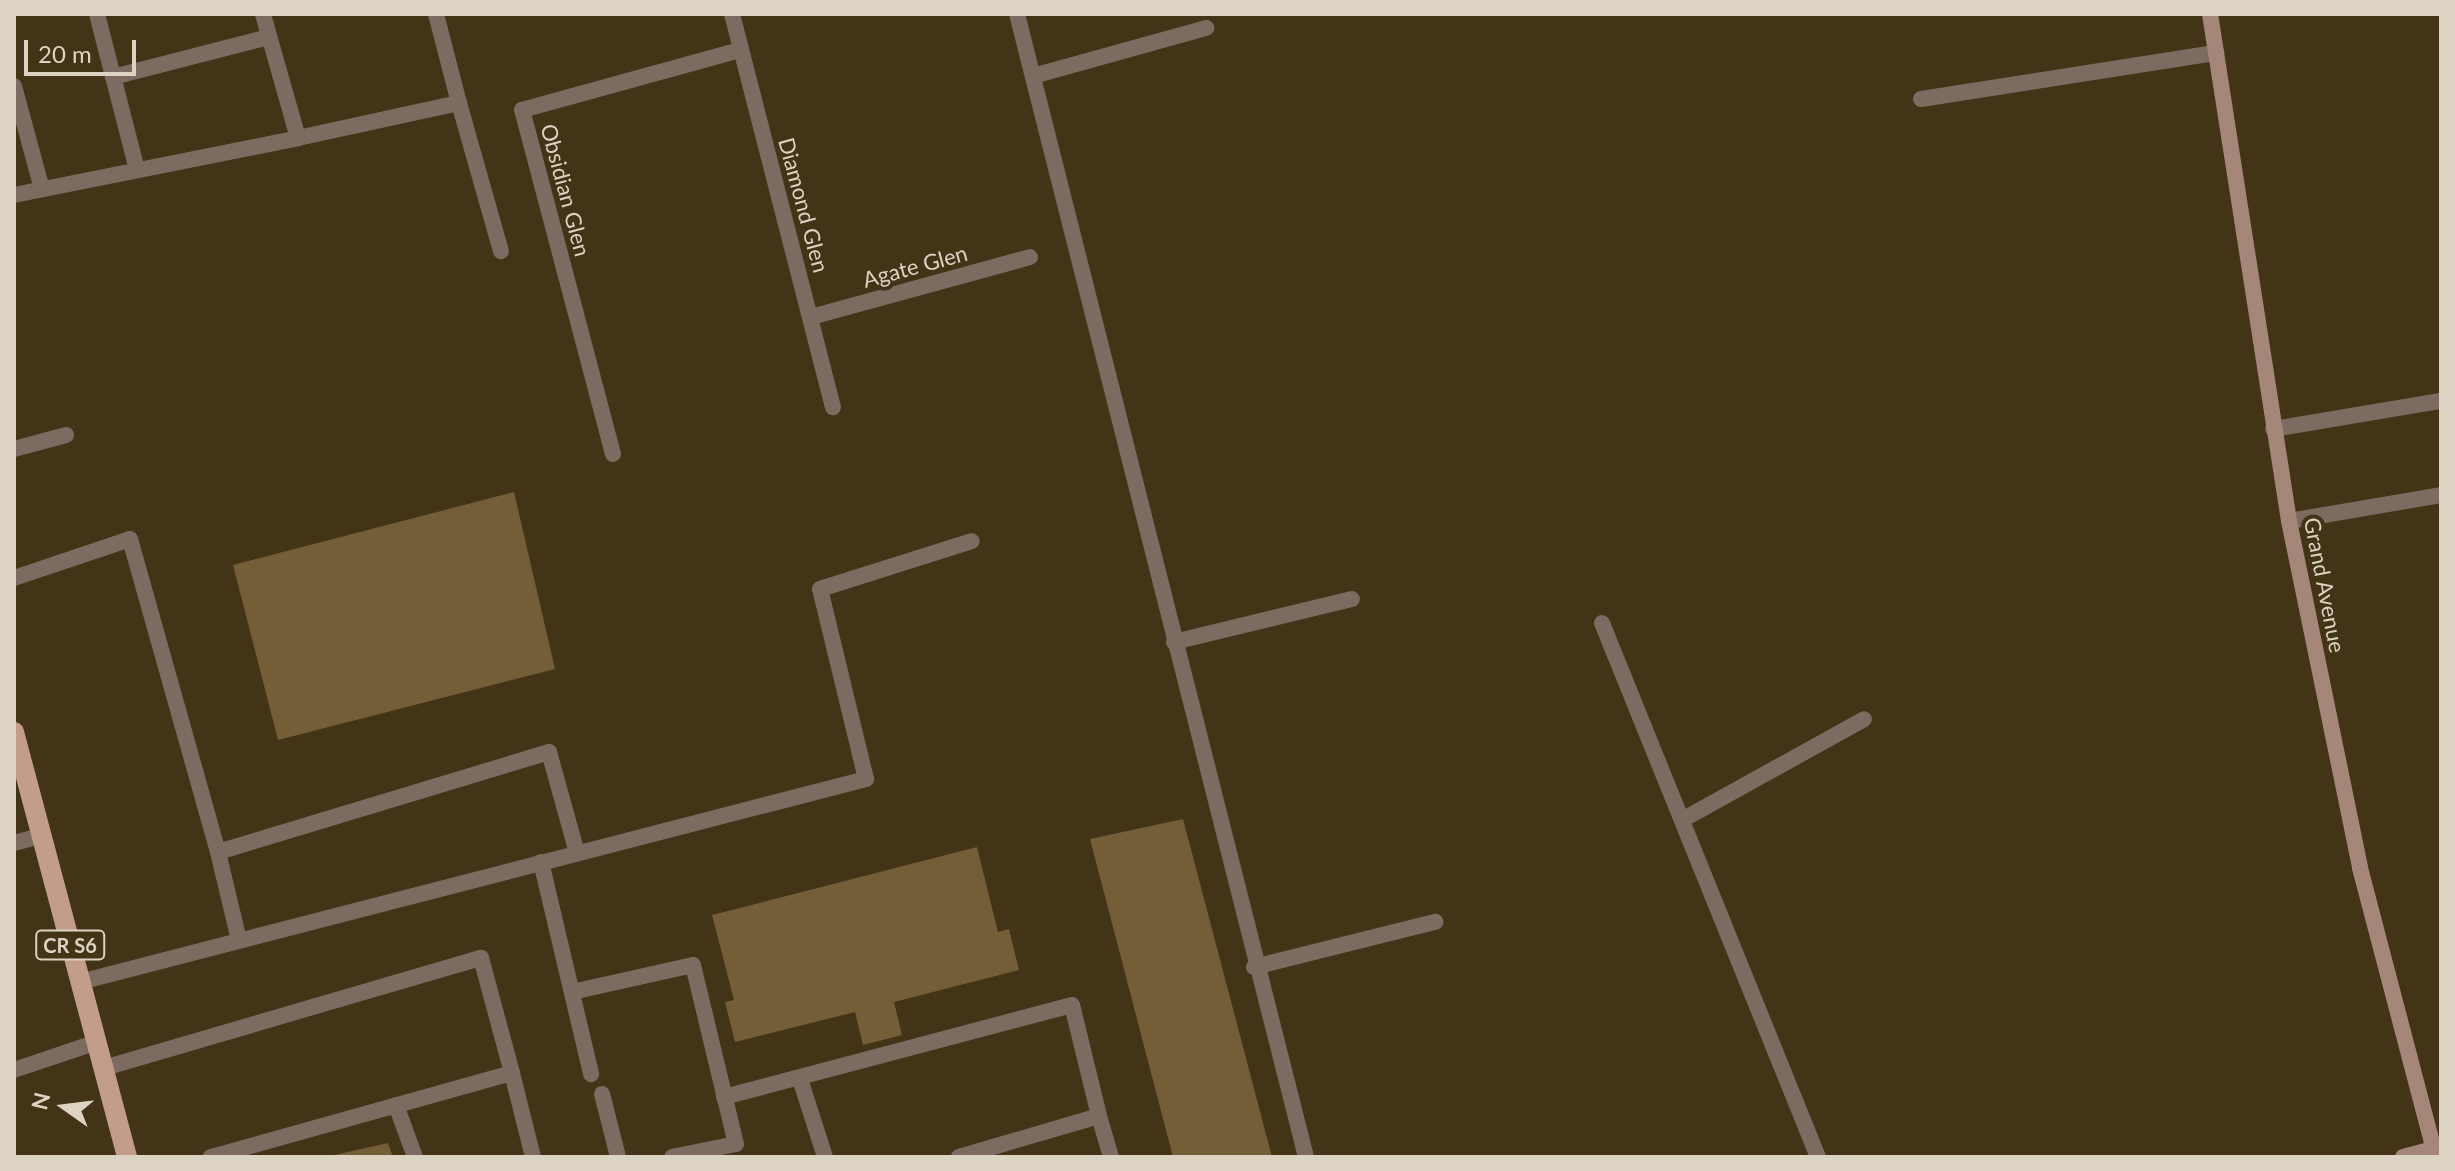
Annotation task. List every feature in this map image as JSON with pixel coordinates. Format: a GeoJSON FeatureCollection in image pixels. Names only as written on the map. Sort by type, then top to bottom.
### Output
{"type":"FeatureCollection","features":[{"type":"Feature","properties":{"kind":"main road","name":"Grand Avenue"},"geometry":{"type":"LineString","coordinates":[[2210,14],[2289,521],[2360,868],[2437,1151]]}},
{"type":"Feature","properties":{"kind":"main road","name":"CR S6"},"geometry":{"type":"LineString","coordinates":[[14,732],[127,1157]]}},
{"type":"Feature","properties":{"kind":"main road"},"geometry":{"type":"LineString","coordinates":[[2403,1157],[2437,1151]]}},
{"type":"Feature","properties":{"kind":"street"},"geometry":{"type":"LineString","coordinates":[[97,14],[137,170]]}},
{"type":"Feature","properties":{"kind":"street"},"geometry":{"type":"LineString","coordinates":[[263,14],[298,138]]}},
{"type":"Feature","properties":{"kind":"street"},"geometry":{"type":"LineString","coordinates":[[436,14],[501,251]]}},
{"type":"Feature","properties":{"kind":"street","name":"Diamond Glen"},"geometry":{"type":"LineString","coordinates":[[732,14],[833,407]]}},
{"type":"Feature","properties":{"kind":"street"},"geometry":{"type":"LineString","coordinates":[[1017,14],[1254,967],[1306,1157]]}},
{"type":"Feature","properties":{"kind":"street"},"geometry":{"type":"LineString","coordinates":[[1033,76],[1206,28]]}},
{"type":"Feature","properties":{"kind":"street"},"geometry":{"type":"LineString","coordinates":[[113,77],[269,37]]}},
{"type":"Feature","properties":{"kind":"street","name":"Obsidian Glen"},"geometry":{"type":"LineString","coordinates":[[613,454],[522,110],[740,50]]}},
{"type":"Feature","properties":{"kind":"street"},"geometry":{"type":"LineString","coordinates":[[1921,99],[2216,53]]}},
{"type":"Feature","properties":{"kind":"street"},"geometry":{"type":"LineString","coordinates":[[14,86],[42,189]]}},
{"type":"Feature","properties":{"kind":"street"},"geometry":{"type":"LineString","coordinates":[[14,195],[459,103]]}},
{"type":"Feature","properties":{"kind":"street","name":"Agate Glen"},"geometry":{"type":"LineString","coordinates":[[811,317],[1030,257]]}},
{"type":"Feature","properties":{"kind":"street"},"geometry":{"type":"LineString","coordinates":[[2273,429],[2441,401]]}},
{"type":"Feature","properties":{"kind":"street"},"geometry":{"type":"LineString","coordinates":[[14,449],[66,435]]}},
{"type":"Feature","properties":{"kind":"street"},"geometry":{"type":"LineString","coordinates":[[2289,521],[2441,495]]}},
{"type":"Feature","properties":{"kind":"street"},"geometry":{"type":"LineString","coordinates":[[14,578],[130,539],[218,852],[239,940]]}},
{"type":"Feature","properties":{"kind":"street"},"geometry":{"type":"LineString","coordinates":[[80,982],[866,779],[820,589],[972,541]]}},
{"type":"Feature","properties":{"kind":"street"},"geometry":{"type":"LineString","coordinates":[[1174,642],[1352,599]]}},
{"type":"Feature","properties":{"kind":"street"},"geometry":{"type":"LineString","coordinates":[[1602,623],[1818,1157]]}},
{"type":"Feature","properties":{"kind":"street"},"geometry":{"type":"LineString","coordinates":[[1682,820],[1864,719]]}},
{"type":"Feature","properties":{"kind":"street"},"geometry":{"type":"LineString","coordinates":[[218,852],[549,752],[577,853]]}},
{"type":"Feature","properties":{"kind":"street"},"geometry":{"type":"LineString","coordinates":[[14,843],[41,836]]}},
{"type":"Feature","properties":{"kind":"street"},"geometry":{"type":"LineString","coordinates":[[541,862],[591,1074]]}},
{"type":"Feature","properties":{"kind":"street"},"geometry":{"type":"LineString","coordinates":[[1254,967],[1435,922]]}},
{"type":"Feature","properties":{"kind":"street"},"geometry":{"type":"LineString","coordinates":[[104,1068],[481,958],[533,1157]]}},
{"type":"Feature","properties":{"kind":"street"},"geometry":{"type":"LineString","coordinates":[[572,992],[693,965],[736,1144],[672,1157]]}},
{"type":"Feature","properties":{"kind":"street"},"geometry":{"type":"LineString","coordinates":[[724,1097],[1072,1005],[1111,1157]]}},
{"type":"Feature","properties":{"kind":"street"},"geometry":{"type":"LineString","coordinates":[[14,1070],[97,1042]]}},
{"type":"Feature","properties":{"kind":"street"},"geometry":{"type":"LineString","coordinates":[[211,1157],[512,1073]]}},
{"type":"Feature","properties":{"kind":"street"},"geometry":{"type":"LineString","coordinates":[[800,1079],[825,1157]]}},
{"type":"Feature","properties":{"kind":"street"},"geometry":{"type":"LineString","coordinates":[[602,1094],[618,1157]]}},
{"type":"Feature","properties":{"kind":"street"},"geometry":{"type":"LineString","coordinates":[[396,1105],[415,1157]]}},
{"type":"Feature","properties":{"kind":"street"},"geometry":{"type":"LineString","coordinates":[[959,1157],[1099,1116]]}},
{"type":"Feature","properties":{"kind":"building"},"geometry":{"type":"Polygon","coordinates":[[[514,492],[555,669],[278,740],[233,565],[514,492]]]}},
{"type":"Feature","properties":{"kind":"building"},"geometry":{"type":"Polygon","coordinates":[[[1183,819],[1272,1157],[1173,1157],[1090,839],[1183,819]]]}},
{"type":"Feature","properties":{"kind":"building"},"geometry":{"type":"Polygon","coordinates":[[[977,847],[998,932],[1009,929],[1019,970],[894,1002],[902,1035],[863,1045],[855,1012],[735,1042],[725,1002],[734,1000],[712,915],[977,847]]]}},
{"type":"Feature","properties":{"kind":"building"},"geometry":{"type":"Polygon","coordinates":[[[388,1143],[393,1157],[330,1157],[330,1156],[388,1143]]]}}]}
